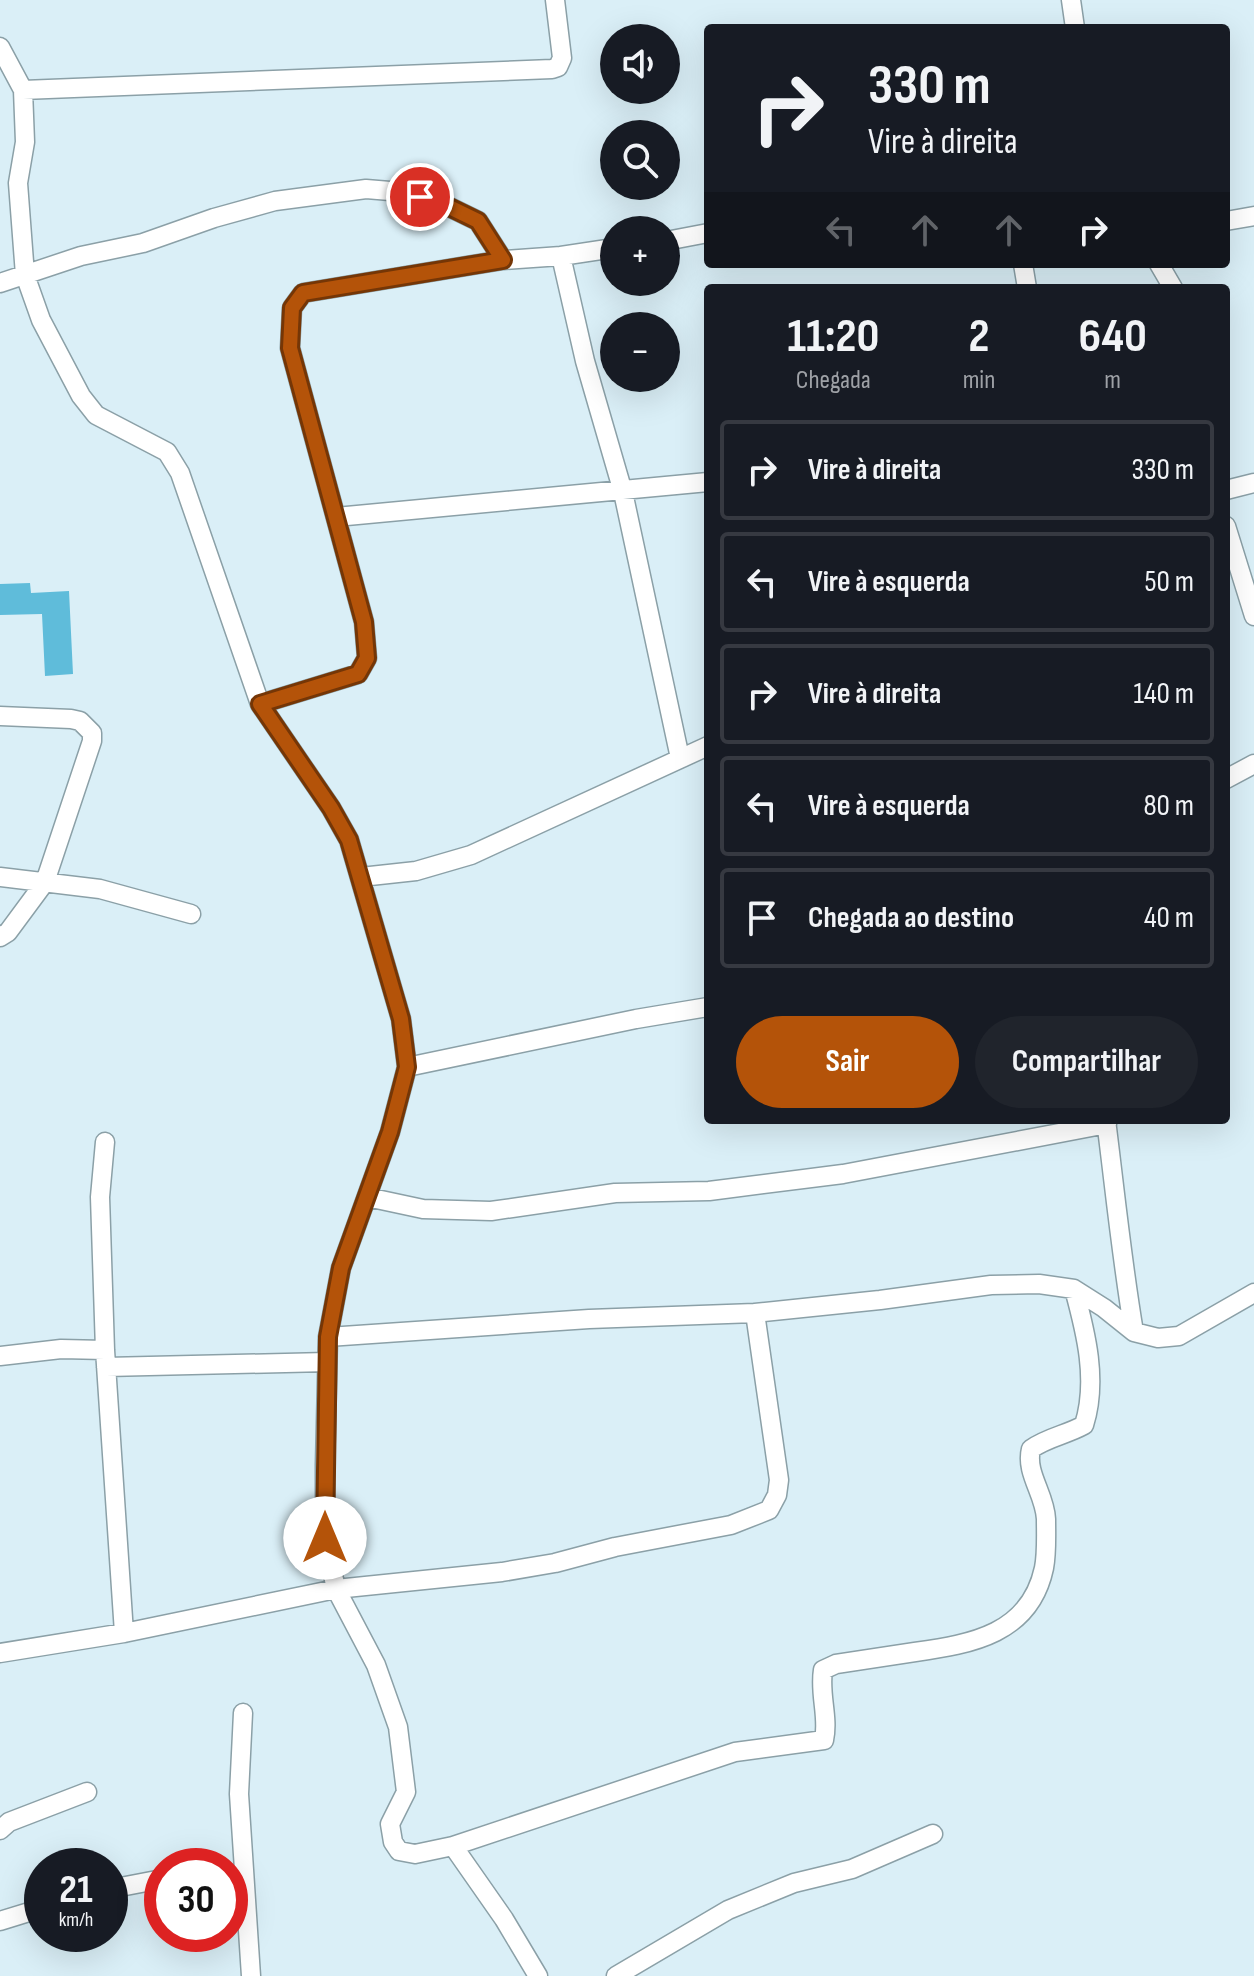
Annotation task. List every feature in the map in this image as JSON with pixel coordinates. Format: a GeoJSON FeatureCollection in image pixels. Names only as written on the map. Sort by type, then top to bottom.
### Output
{"type":"FeatureCollection","features":[{"type":"Feature","properties":{"kind":"street"},"geometry":{"type":"LineString","coordinates":[[23,90],[552,69],[558,67],[562,58],[555,0]]}},
{"type":"Feature","properties":{"kind":"street"},"geometry":{"type":"LineString","coordinates":[[1071,0],[1074,24]]}},
{"type":"Feature","properties":{"kind":"street"},"geometry":{"type":"LineString","coordinates":[[0,47],[23,90],[25,142],[18,183],[25,275],[41,320],[81,396],[96,415],[167,452],[180,473],[260,704],[331,808],[349,840],[401,1019],[407,1067],[390,1132],[341,1268],[328,1337],[325,1538],[336,1589],[376,1665],[398,1727],[406,1792],[390,1824],[393,1842],[399,1851],[415,1854],[453,1846],[735,1752],[824,1740],[827,1728],[823,1670],[836,1664],[962,1645],[1002,1630],[1021,1615],[1034,1597],[1044,1567],[1046,1514],[1039,1486],[1027,1462],[1031,1449],[1046,1438],[1067,1435],[1084,1425],[1091,1403],[1084,1326],[1074,1289]]}},
{"type":"Feature","properties":{"kind":"street"},"geometry":{"type":"LineString","coordinates":[[0,283],[81,256],[143,243],[275,201],[366,189],[402,192],[439,202],[478,221],[503,260]]}},
{"type":"Feature","properties":{"kind":"street"},"geometry":{"type":"LineString","coordinates":[[1230,220],[1254,216]]}},
{"type":"Feature","properties":{"kind":"street"},"geometry":{"type":"LineString","coordinates":[[680,238],[704,234]]}},
{"type":"Feature","properties":{"kind":"street"},"geometry":{"type":"LineString","coordinates":[[260,704],[358,674],[367,658],[364,622],[290,348],[292,308],[303,293],[503,260],[600,250]]}},
{"type":"Feature","properties":{"kind":"street"},"geometry":{"type":"LineString","coordinates":[[561,256],[585,361],[623,492],[680,758]]}},
{"type":"Feature","properties":{"kind":"street"},"geometry":{"type":"LineString","coordinates":[[336,517],[704,482]]}},
{"type":"Feature","properties":{"kind":"street"},"geometry":{"type":"LineString","coordinates":[[1230,489],[1254,483]]}},
{"type":"Feature","properties":{"kind":"street"},"geometry":{"type":"LineString","coordinates":[[1230,539],[1254,616]]}},
{"type":"Feature","properties":{"kind":"street"},"geometry":{"type":"LineString","coordinates":[[0,716],[71,719],[80,721],[92,733],[92,741],[45,882],[8,932],[0,937]]}},
{"type":"Feature","properties":{"kind":"street"},"geometry":{"type":"LineString","coordinates":[[361,877],[416,871],[471,855],[704,748]]}},
{"type":"Feature","properties":{"kind":"street"},"geometry":{"type":"LineString","coordinates":[[1230,777],[1254,764]]}},
{"type":"Feature","properties":{"kind":"street"},"geometry":{"type":"LineString","coordinates":[[0,877],[100,889],[191,914]]}},
{"type":"Feature","properties":{"kind":"street"},"geometry":{"type":"LineString","coordinates":[[407,1067],[704,1008]]}},
{"type":"Feature","properties":{"kind":"street"},"geometry":{"type":"LineString","coordinates":[[367,1197],[423,1209],[491,1211],[615,1193],[709,1191],[843,1174],[1097,1124]]}},
{"type":"Feature","properties":{"kind":"street"},"geometry":{"type":"LineString","coordinates":[[1107,1124],[1121,1253],[1134,1332]]}},
{"type":"Feature","properties":{"kind":"street"},"geometry":{"type":"LineString","coordinates":[[105,1142],[100,1197],[106,1358],[124,1633]]}},
{"type":"Feature","properties":{"kind":"street"},"geometry":{"type":"LineString","coordinates":[[328,1337],[589,1319],[755,1313],[991,1285],[1039,1284],[1074,1289],[1134,1332],[1158,1338],[1179,1336],[1254,1293]]}},
{"type":"Feature","properties":{"kind":"street"},"geometry":{"type":"LineString","coordinates":[[0,1653],[124,1633],[336,1589],[502,1572],[555,1563],[615,1547],[731,1525],[769,1510],[777,1495],[779,1480],[755,1313]]}},
{"type":"Feature","properties":{"kind":"street"},"geometry":{"type":"LineString","coordinates":[[0,1356],[61,1349],[106,1358],[327,1362]]}},
{"type":"Feature","properties":{"kind":"street"},"geometry":{"type":"LineString","coordinates":[[237,1848],[243,1713]]}},
{"type":"Feature","properties":{"kind":"street"},"geometry":{"type":"LineString","coordinates":[[0,1830],[9,1822],[87,1792]]}},
{"type":"Feature","properties":{"kind":"street"},"geometry":{"type":"LineString","coordinates":[[616,1976],[728,1910],[794,1883],[852,1869],[933,1834]]}},
{"type":"Feature","properties":{"kind":"street"},"geometry":{"type":"LineString","coordinates":[[453,1846],[504,1919],[538,1976]]}},
{"type":"Feature","properties":{"kind":"street"},"geometry":{"type":"LineString","coordinates":[[0,1921],[24,1914]]}},
{"type":"Feature","properties":{"kind":"street"},"geometry":{"type":"LineString","coordinates":[[248,1952],[251,1976]]}},
{"type":"Feature","properties":{"kind":"building"},"geometry":{"type":"Polygon","coordinates":[[[30,583],[31,593],[69,591],[73,674],[45,676],[42,614],[0,615],[0,584],[30,583]]]}},
{"type":"Feature","properties":{"kind":"route"},"geometry":{"type":"LineString","coordinates":[[325,1538],[328,1337],[341,1268],[390,1132],[407,1067],[401,1019],[349,840],[331,808],[260,704],[358,674],[367,658],[364,622],[355,583],[290,348],[292,308],[303,293],[503,260],[478,221],[439,202],[420,197]]}}]}
